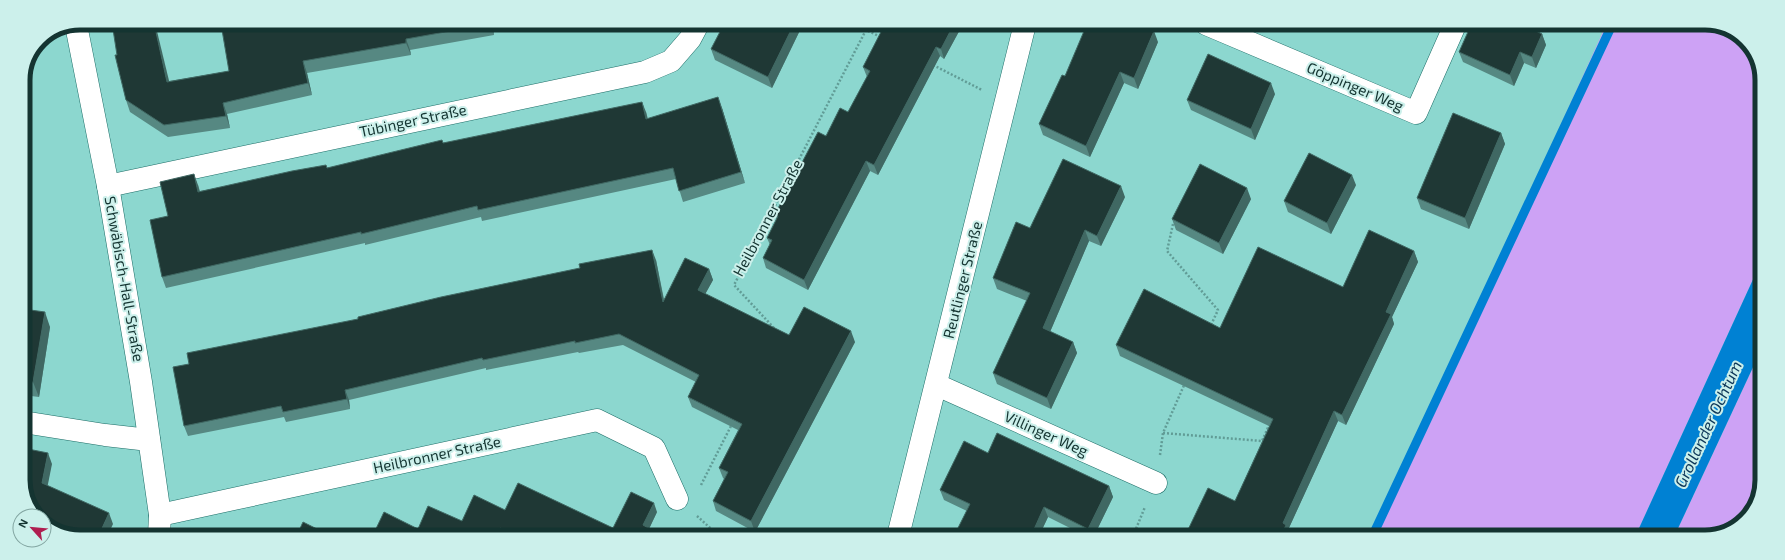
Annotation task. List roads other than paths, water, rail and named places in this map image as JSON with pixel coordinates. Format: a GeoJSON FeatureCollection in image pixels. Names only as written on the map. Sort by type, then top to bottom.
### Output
{"type":"FeatureCollection","features":[{"type":"Feature","properties":{"kind":"street","name":"Schwäbisch-Hall-Straße"},"geometry":{"type":"LineString","coordinates":[[77,30],[108,186],[142,382],[160,525]]}},
{"type":"Feature","properties":{"kind":"street","name":"Tübinger Straße"},"geometry":{"type":"LineString","coordinates":[[108,186],[645,72],[671,61],[690,39],[695,30]]}},
{"type":"Feature","properties":{"kind":"street","name":"Reutlinger Straße"},"geometry":{"type":"LineString","coordinates":[[900,530],[1007,103],[1024,30]]}},
{"type":"Feature","properties":{"kind":"street","name":"Göppinger Weg"},"geometry":{"type":"LineString","coordinates":[[1220,30],[1416,113],[1453,30]]}},
{"type":"Feature","properties":{"kind":"street","name":"Villinger Weg"},"geometry":{"type":"LineString","coordinates":[[937,385],[1156,483]]}},
{"type":"Feature","properties":{"kind":"street","name":"Heilbronner Straße"},"geometry":{"type":"LineString","coordinates":[[160,525],[597,420],[654,448],[677,499]]}},
{"type":"Feature","properties":{"kind":"street"},"geometry":{"type":"LineString","coordinates":[[30,423],[105,435],[149,440]]}},
{"type":"Feature","properties":{"kind":"water","name":"Grollander Ochtum"},"geometry":{"type":"Polygon","coordinates":[[[1755,275],[1755,363],[1677,530],[1638,530],[1755,275]]]}},
{"type":"Feature","properties":{"kind":"waterway"},"geometry":{"type":"LineString","coordinates":[[1375,530],[1610,30]]}}]}
